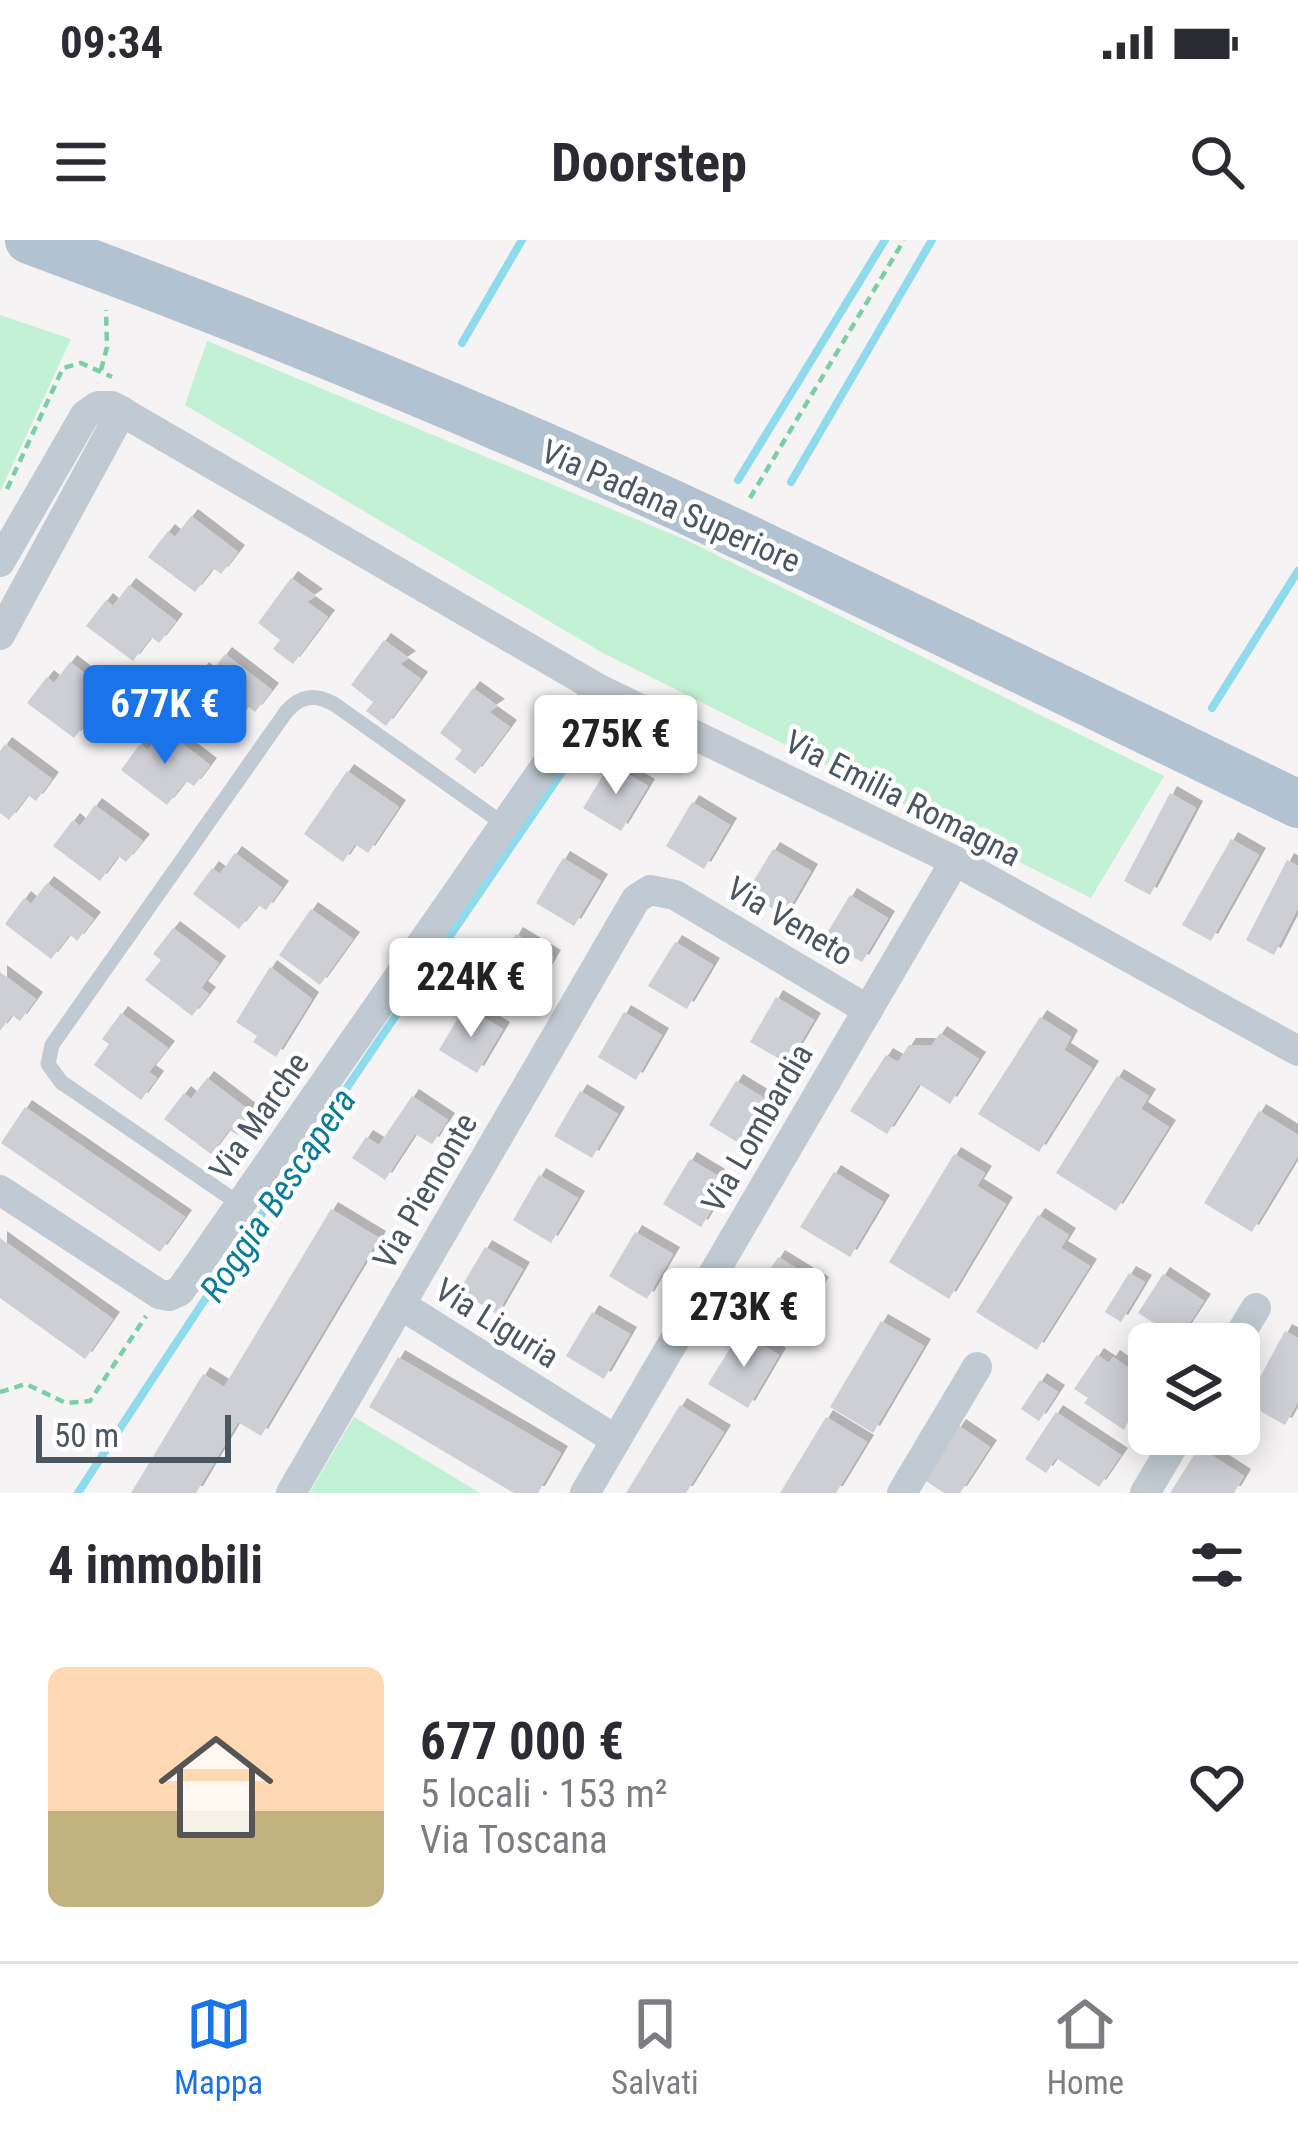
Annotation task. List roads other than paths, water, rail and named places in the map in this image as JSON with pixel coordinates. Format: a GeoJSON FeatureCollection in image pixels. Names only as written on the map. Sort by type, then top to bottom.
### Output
{"type":"FeatureCollection","features":[{"type":"Feature","properties":{"kind":"main road","name":"Via Padana Superiore"},"geometry":{"type":"LineString","coordinates":[[29,240],[471,415],[730,531],[1298,804]]}},
{"type":"Feature","properties":{"kind":"street"},"geometry":{"type":"LineString","coordinates":[[0,562],[81,420],[110,409]]}},
{"type":"Feature","properties":{"kind":"street"},"geometry":{"type":"LineString","coordinates":[[0,635],[110,409]]}},
{"type":"Feature","properties":{"kind":"street","name":"Via Emilia Romagna"},"geometry":{"type":"LineString","coordinates":[[110,409],[599,689],[955,861],[1298,1051]]}},
{"type":"Feature","properties":{"kind":"street","name":"Via Marche"},"geometry":{"type":"LineString","coordinates":[[0,1190],[159,1294],[173,1295],[184,1288],[599,689]]}},
{"type":"Feature","properties":{"kind":"street","name":"Via Lombardia"},"geometry":{"type":"LineString","coordinates":[[585,1493],[955,861]]}},
{"type":"Feature","properties":{"kind":"street","name":"Via Piemonte"},"geometry":{"type":"LineString","coordinates":[[291,1493],[632,904],[650,890],[675,895]]}},
{"type":"Feature","properties":{"kind":"street","name":"Via Veneto"},"geometry":{"type":"LineString","coordinates":[[675,895],[868,1010]]}},
{"type":"Feature","properties":{"kind":"street","name":"Via Liguria"},"geometry":{"type":"LineString","coordinates":[[401,1305],[616,1440]]}},
{"type":"Feature","properties":{"kind":"street"},"geometry":{"type":"LineString","coordinates":[[1247,1323],[1256,1308]]}},
{"type":"Feature","properties":{"kind":"street"},"geometry":{"type":"LineString","coordinates":[[902,1493],[977,1367]]}},
{"type":"Feature","properties":{"kind":"street"},"geometry":{"type":"LineString","coordinates":[[1145,1493],[1168,1455]]}},
{"type":"Feature","properties":{"kind":"lane"},"geometry":{"type":"LineString","coordinates":[[241,1205],[56,1078],[48,1057],[65,1027],[299,700],[317,697],[334,704],[505,825]]}},
{"type":"Feature","properties":{"kind":"waterway"},"geometry":{"type":"LineString","coordinates":[[462,343],[522,240]]}},
{"type":"Feature","properties":{"kind":"waterway"},"geometry":{"type":"LineString","coordinates":[[738,480],[885,240]]}},
{"type":"Feature","properties":{"kind":"waterway"},"geometry":{"type":"LineString","coordinates":[[791,482],[932,240]]}},
{"type":"Feature","properties":{"kind":"waterway"},"geometry":{"type":"LineString","coordinates":[[1212,708],[1298,571]]}},
{"type":"Feature","properties":{"kind":"waterway","name":"Roggia Bescapera"},"geometry":{"type":"LineString","coordinates":[[78,1493],[599,718]]}}]}
